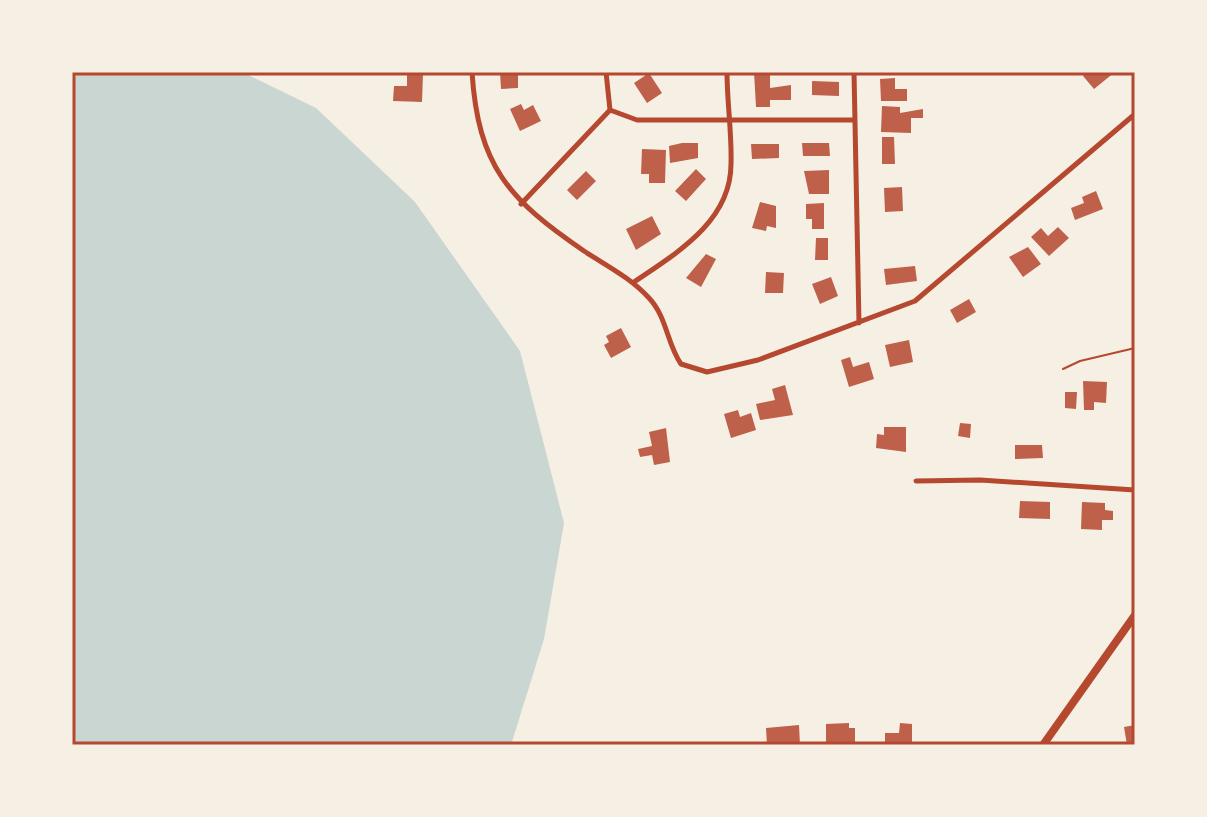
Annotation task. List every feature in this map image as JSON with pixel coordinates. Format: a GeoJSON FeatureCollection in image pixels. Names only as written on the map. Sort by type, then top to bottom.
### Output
{"type":"FeatureCollection","features":[{"type":"Feature","properties":{"kind":"main road"},"geometry":{"type":"LineString","coordinates":[[1043,745],[1135,615]]}},
{"type":"Feature","properties":{"kind":"street"},"geometry":{"type":"LineString","coordinates":[[472,72],[476,114],[502,179],[521,204],[634,282],[659,312],[681,364],[699,372],[713,372],[859,323],[906,305],[930,291],[1135,114]]}},
{"type":"Feature","properties":{"kind":"street"},"geometry":{"type":"LineString","coordinates":[[521,204],[610,110],[606,72]]}},
{"type":"Feature","properties":{"kind":"street"},"geometry":{"type":"LineString","coordinates":[[634,282],[700,234],[720,205],[731,175],[727,72]]}},
{"type":"Feature","properties":{"kind":"street"},"geometry":{"type":"LineString","coordinates":[[854,72],[859,323]]}},
{"type":"Feature","properties":{"kind":"street"},"geometry":{"type":"LineString","coordinates":[[610,110],[629,118],[658,122],[855,120]]}},
{"type":"Feature","properties":{"kind":"street"},"geometry":{"type":"LineString","coordinates":[[916,481],[980,480],[1135,490]]}},
{"type":"Feature","properties":{"kind":"lane"},"geometry":{"type":"LineString","coordinates":[[1063,369],[1080,361],[1135,348]]}},
{"type":"Feature","properties":{"kind":"shaded area"},"geometry":{"type":"Polygon","coordinates":[[[72,72],[242,72],[316,108],[415,202],[520,351],[564,523],[544,639],[511,745],[72,745],[72,72]]]}},
{"type":"Feature","properties":{"kind":"building"},"geometry":{"type":"Polygon","coordinates":[[[500,72],[518,72],[518,88],[501,89],[500,72]]]}},
{"type":"Feature","properties":{"kind":"building"},"geometry":{"type":"Polygon","coordinates":[[[754,72],[770,72],[770,88],[791,85],[791,100],[770,100],[770,107],[756,107],[754,72]]]}},
{"type":"Feature","properties":{"kind":"building"},"geometry":{"type":"Polygon","coordinates":[[[1087,72],[1115,72],[1094,89],[1083,76],[1087,72]]]}},
{"type":"Feature","properties":{"kind":"building"},"geometry":{"type":"Polygon","coordinates":[[[649,73],[662,93],[647,103],[634,83],[649,73]]]}},
{"type":"Feature","properties":{"kind":"building"},"geometry":{"type":"Polygon","coordinates":[[[407,74],[423,74],[422,102],[393,101],[394,86],[407,86],[407,74]]]}},
{"type":"Feature","properties":{"kind":"building"},"geometry":{"type":"Polygon","coordinates":[[[895,78],[895,89],[907,89],[907,101],[881,101],[880,79],[895,78]]]}},
{"type":"Feature","properties":{"kind":"building"},"geometry":{"type":"Polygon","coordinates":[[[812,81],[839,82],[839,96],[812,95],[812,81]]]}},
{"type":"Feature","properties":{"kind":"building"},"geometry":{"type":"Polygon","coordinates":[[[521,104],[524,110],[533,105],[541,121],[520,131],[510,109],[521,104]]]}},
{"type":"Feature","properties":{"kind":"building"},"geometry":{"type":"Polygon","coordinates":[[[882,106],[900,107],[900,113],[923,109],[923,118],[911,118],[911,133],[881,132],[882,106]]]}},
{"type":"Feature","properties":{"kind":"building"},"geometry":{"type":"Polygon","coordinates":[[[882,137],[894,137],[895,164],[882,164],[882,137]]]}},
{"type":"Feature","properties":{"kind":"building"},"geometry":{"type":"Polygon","coordinates":[[[698,143],[698,158],[670,163],[669,146],[698,143]]]}},
{"type":"Feature","properties":{"kind":"building"},"geometry":{"type":"Polygon","coordinates":[[[802,143],[829,143],[830,156],[803,156],[802,143]]]}},
{"type":"Feature","properties":{"kind":"building"},"geometry":{"type":"Polygon","coordinates":[[[751,144],[779,144],[779,158],[752,159],[751,144]]]}},
{"type":"Feature","properties":{"kind":"building"},"geometry":{"type":"Polygon","coordinates":[[[642,149],[666,150],[665,183],[649,183],[649,174],[641,174],[642,149]]]}},
{"type":"Feature","properties":{"kind":"building"},"geometry":{"type":"Polygon","coordinates":[[[696,169],[706,179],[686,201],[675,191],[696,169]]]}},
{"type":"Feature","properties":{"kind":"building"},"geometry":{"type":"Polygon","coordinates":[[[829,170],[829,194],[809,194],[804,171],[829,170]]]}},
{"type":"Feature","properties":{"kind":"building"},"geometry":{"type":"Polygon","coordinates":[[[586,171],[596,181],[577,200],[567,190],[586,171]]]}},
{"type":"Feature","properties":{"kind":"building"},"geometry":{"type":"Polygon","coordinates":[[[902,187],[903,211],[885,212],[884,188],[902,187]]]}},
{"type":"Feature","properties":{"kind":"building"},"geometry":{"type":"Polygon","coordinates":[[[1096,191],[1103,209],[1075,220],[1071,208],[1084,203],[1082,197],[1096,191]]]}},
{"type":"Feature","properties":{"kind":"building"},"geometry":{"type":"Polygon","coordinates":[[[760,202],[776,206],[776,228],[767,226],[766,231],[752,228],[760,202]]]}},
{"type":"Feature","properties":{"kind":"building"},"geometry":{"type":"Polygon","coordinates":[[[824,203],[824,229],[812,229],[812,219],[806,219],[806,204],[824,203]]]}},
{"type":"Feature","properties":{"kind":"building"},"geometry":{"type":"Polygon","coordinates":[[[652,216],[661,234],[636,250],[626,229],[652,216]]]}},
{"type":"Feature","properties":{"kind":"building"},"geometry":{"type":"Polygon","coordinates":[[[1058,227],[1069,238],[1049,256],[1031,237],[1041,228],[1048,236],[1058,227]]]}},
{"type":"Feature","properties":{"kind":"building"},"geometry":{"type":"Polygon","coordinates":[[[816,238],[828,238],[828,260],[815,260],[816,238]]]}},
{"type":"Feature","properties":{"kind":"building"},"geometry":{"type":"Polygon","coordinates":[[[1028,247],[1041,264],[1023,277],[1009,257],[1028,247]]]}},
{"type":"Feature","properties":{"kind":"building"},"geometry":{"type":"Polygon","coordinates":[[[706,254],[716,259],[701,287],[686,278],[706,254]]]}},
{"type":"Feature","properties":{"kind":"building"},"geometry":{"type":"Polygon","coordinates":[[[915,266],[917,281],[886,285],[884,269],[915,266]]]}},
{"type":"Feature","properties":{"kind":"building"},"geometry":{"type":"Polygon","coordinates":[[[766,272],[784,273],[783,293],[765,293],[766,272]]]}},
{"type":"Feature","properties":{"kind":"building"},"geometry":{"type":"Polygon","coordinates":[[[831,277],[838,296],[820,304],[812,284],[831,277]]]}},
{"type":"Feature","properties":{"kind":"building"},"geometry":{"type":"Polygon","coordinates":[[[969,299],[976,312],[957,323],[950,310],[969,299]]]}},
{"type":"Feature","properties":{"kind":"building"},"geometry":{"type":"Polygon","coordinates":[[[621,328],[631,347],[611,358],[604,345],[609,342],[606,336],[621,328]]]}},
{"type":"Feature","properties":{"kind":"building"},"geometry":{"type":"Polygon","coordinates":[[[909,340],[913,362],[890,367],[885,345],[909,340]]]}},
{"type":"Feature","properties":{"kind":"building"},"geometry":{"type":"Polygon","coordinates":[[[850,357],[853,367],[869,362],[874,379],[849,387],[841,360],[850,357]]]}},
{"type":"Feature","properties":{"kind":"building"},"geometry":{"type":"Polygon","coordinates":[[[1083,381],[1107,382],[1106,403],[1094,402],[1094,410],[1084,410],[1083,381]]]}},
{"type":"Feature","properties":{"kind":"building"},"geometry":{"type":"Polygon","coordinates":[[[785,385],[793,415],[760,420],[756,404],[775,400],[772,389],[785,385]]]}},
{"type":"Feature","properties":{"kind":"building"},"geometry":{"type":"Polygon","coordinates":[[[1065,392],[1077,392],[1076,409],[1065,408],[1065,392]]]}},
{"type":"Feature","properties":{"kind":"building"},"geometry":{"type":"Polygon","coordinates":[[[738,410],[740,417],[751,413],[756,430],[731,438],[724,414],[738,410]]]}},
{"type":"Feature","properties":{"kind":"building"},"geometry":{"type":"Polygon","coordinates":[[[960,423],[971,424],[970,438],[958,436],[960,423]]]}},
{"type":"Feature","properties":{"kind":"building"},"geometry":{"type":"Polygon","coordinates":[[[884,427],[906,427],[906,452],[876,448],[877,434],[884,435],[884,427]]]}},
{"type":"Feature","properties":{"kind":"building"},"geometry":{"type":"Polygon","coordinates":[[[666,428],[670,462],[654,465],[652,455],[640,457],[638,449],[652,446],[649,432],[666,428]]]}},
{"type":"Feature","properties":{"kind":"building"},"geometry":{"type":"Polygon","coordinates":[[[1015,445],[1042,445],[1043,458],[1015,459],[1015,445]]]}},
{"type":"Feature","properties":{"kind":"building"},"geometry":{"type":"Polygon","coordinates":[[[1020,501],[1050,502],[1050,519],[1019,518],[1020,501]]]}},
{"type":"Feature","properties":{"kind":"building"},"geometry":{"type":"Polygon","coordinates":[[[1082,502],[1105,503],[1105,510],[1113,511],[1113,520],[1102,520],[1102,530],[1081,529],[1082,502]]]}},
{"type":"Feature","properties":{"kind":"building"},"geometry":{"type":"Polygon","coordinates":[[[849,723],[849,728],[855,728],[855,745],[826,745],[826,724],[849,723]]]}},
{"type":"Feature","properties":{"kind":"building"},"geometry":{"type":"Polygon","coordinates":[[[900,723],[912,724],[912,745],[885,745],[885,733],[899,733],[900,723]]]}},
{"type":"Feature","properties":{"kind":"building"},"geometry":{"type":"Polygon","coordinates":[[[799,725],[800,745],[767,745],[766,728],[799,725]]]}},
{"type":"Feature","properties":{"kind":"building"},"geometry":{"type":"Polygon","coordinates":[[[1135,725],[1135,745],[1127,745],[1124,727],[1135,725]]]}}]}
